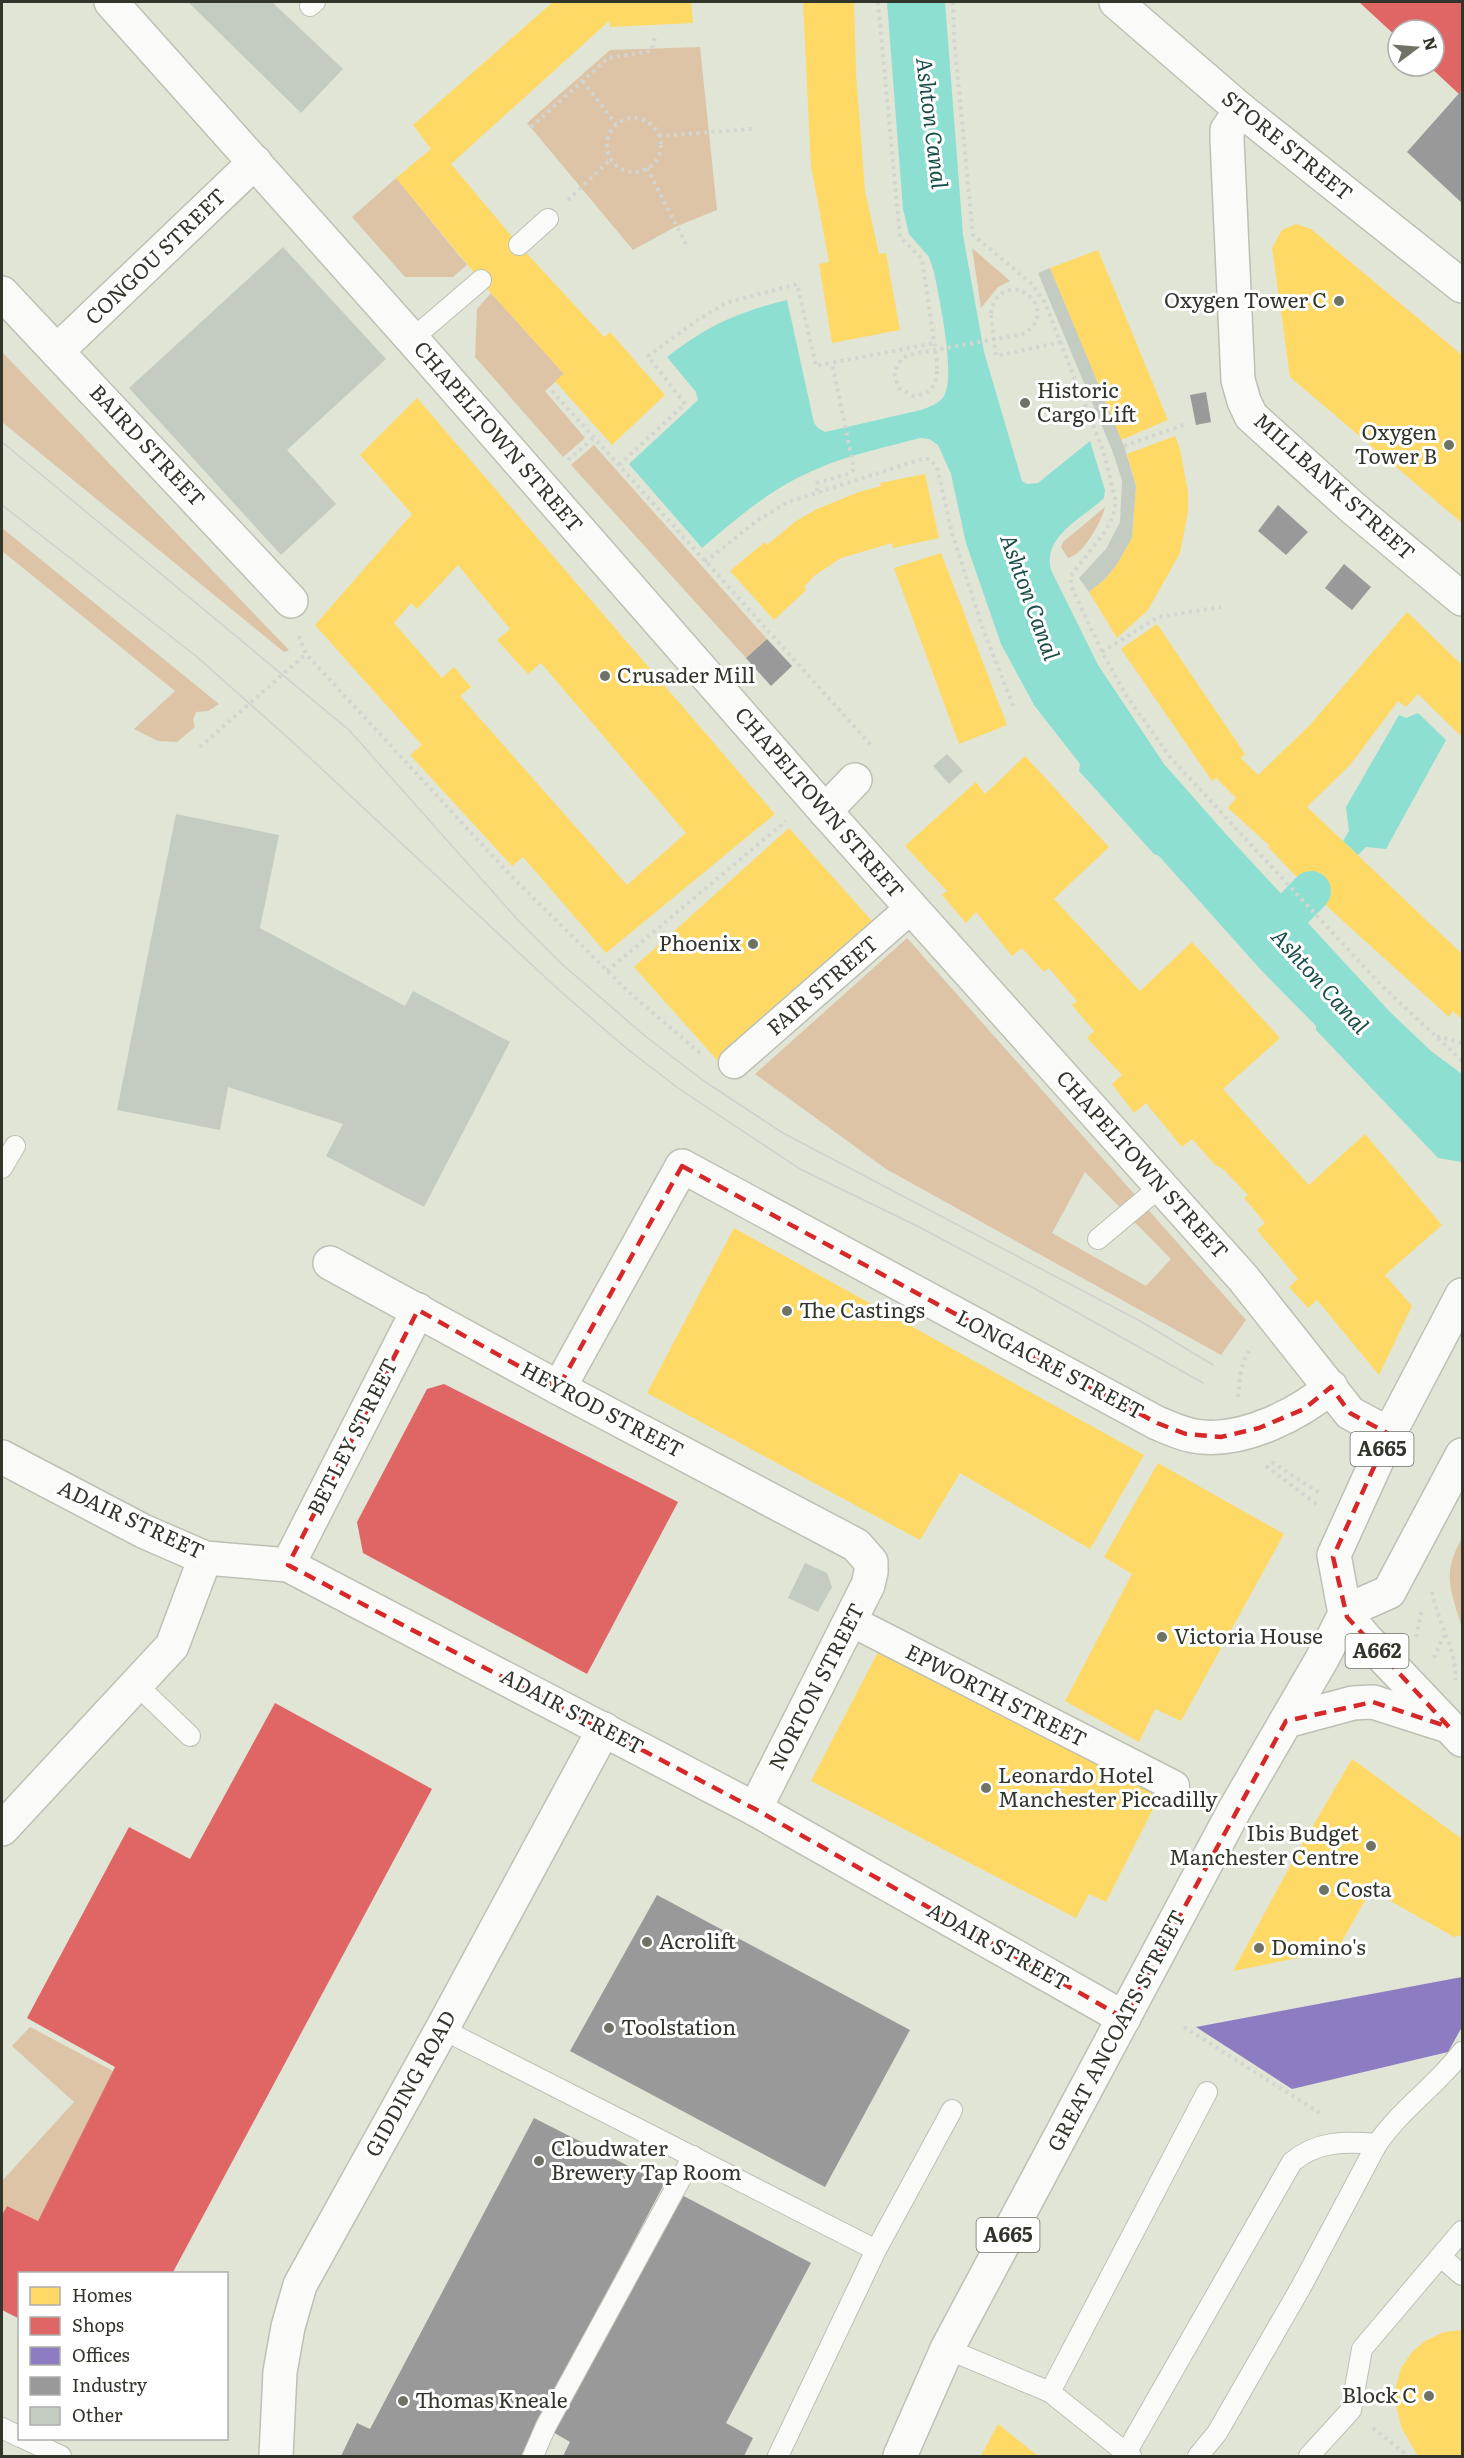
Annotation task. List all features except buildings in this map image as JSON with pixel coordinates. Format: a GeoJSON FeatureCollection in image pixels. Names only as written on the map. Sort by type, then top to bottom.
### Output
{"type":"FeatureCollection","features":[{"type":"Feature","properties":{"kind":"main road","name":"CHAPELTOWN STREET"},"geometry":{"type":"LineString","coordinates":[[111,2],[412,339],[911,908],[1243,1278],[1350,1413],[1389,1434]]}},
{"type":"Feature","properties":{"kind":"main road","name":"STORE STREET"},"geometry":{"type":"LineString","coordinates":[[1116,2],[1240,110],[1462,286]]}},
{"type":"Feature","properties":{"kind":"main road","name":"MILLBANK STREET"},"geometry":{"type":"LineString","coordinates":[[1240,110],[1227,130],[1227,139],[1238,380],[1244,401],[1251,416],[1344,500],[1462,598]]}},
{"type":"Feature","properties":{"kind":"main road","name":"CONGOU STREET"},"geometry":{"type":"LineString","coordinates":[[57,351],[255,162]]}},
{"type":"Feature","properties":{"kind":"main road","name":"BAIRD STREET"},"geometry":{"type":"LineString","coordinates":[[2,293],[291,601]]}},
{"type":"Feature","properties":{"kind":"main road"},"geometry":{"type":"LineString","coordinates":[[819,804],[855,780]]}},
{"type":"Feature","properties":{"kind":"main road","name":"LONGACRE STREET"},"geometry":{"type":"LineString","coordinates":[[559,1388],[682,1166],[1157,1423],[1186,1434],[1202,1437],[1251,1438],[1304,1408],[1331,1387]]}},
{"type":"Feature","properties":{"kind":"main road","name":"HEYROD STREET"},"geometry":{"type":"LineString","coordinates":[[330,1263],[559,1388],[856,1545],[871,1562]]}},
{"type":"Feature","properties":{"kind":"main road","name":"A665"},"geometry":{"type":"LineString","coordinates":[[1345,1613],[1333,1557],[1389,1434],[1462,1295]]}},
{"type":"Feature","properties":{"kind":"main road","name":"BETLEY STREET"},"geometry":{"type":"LineString","coordinates":[[288,1565],[418,1310]]}},
{"type":"Feature","properties":{"kind":"main road"},"geometry":{"type":"LineString","coordinates":[[1345,1613],[1389,1592],[1462,1455]]}},
{"type":"Feature","properties":{"kind":"main road","name":"ADAIR STREET"},"geometry":{"type":"LineString","coordinates":[[2,1456],[143,1531],[205,1558],[288,1565],[755,1809],[1124,2018]]}},
{"type":"Feature","properties":{"kind":"main road"},"geometry":{"type":"LineString","coordinates":[[2,1829],[172,1646],[205,1558]]}},
{"type":"Feature","properties":{"kind":"main road","name":"NORTON STREET"},"geometry":{"type":"LineString","coordinates":[[755,1809],[868,1586],[872,1572],[871,1562]]}},
{"type":"Feature","properties":{"kind":"main road","name":"GREAT ANCOATS STREET"},"geometry":{"type":"LineString","coordinates":[[900,2457],[947,2349],[1234,1809],[1322,1659],[1345,1613]]}},
{"type":"Feature","properties":{"kind":"main road","name":"A662"},"geometry":{"type":"LineString","coordinates":[[1345,1613],[1366,1639],[1456,1733]]}},
{"type":"Feature","properties":{"kind":"main road"},"geometry":{"type":"LineString","coordinates":[[1286,1721],[1353,1703],[1373,1702],[1456,1733]]}},
{"type":"Feature","properties":{"kind":"main road","name":"GIDDING ROAD"},"geometry":{"type":"LineString","coordinates":[[276,2457],[280,2372],[288,2327],[300,2285],[604,1729]]}},
{"type":"Feature","properties":{"kind":"street","name":"FAIR STREET"},"geometry":{"type":"LineString","coordinates":[[734,1063],[911,908]]}},
{"type":"Feature","properties":{"kind":"street","name":"EPWORTH STREET"},"geometry":{"type":"LineString","coordinates":[[851,1621],[1173,1786]]}},
{"type":"Feature","properties":{"kind":"lane"},"geometry":{"type":"LineString","coordinates":[[519,245],[548,219]]}},
{"type":"Feature","properties":{"kind":"lane"},"geometry":{"type":"LineString","coordinates":[[412,339],[481,280]]}},
{"type":"Feature","properties":{"kind":"lane"},"geometry":{"type":"LineString","coordinates":[[2,1168],[15,1146]]}},
{"type":"Feature","properties":{"kind":"lane"},"geometry":{"type":"LineString","coordinates":[[1098,1239],[1161,1186]]}},
{"type":"Feature","properties":{"kind":"lane"},"geometry":{"type":"LineString","coordinates":[[137,1685],[190,1736]]}},
{"type":"Feature","properties":{"kind":"lane"},"geometry":{"type":"LineString","coordinates":[[442,2029],[876,2250]]}},
{"type":"Feature","properties":{"kind":"lane"},"geometry":{"type":"LineString","coordinates":[[1198,2457],[1217,2433],[1296,2296],[1377,2144],[1392,2122],[1444,2076],[1462,2052]]}},
{"type":"Feature","properties":{"kind":"lane"},"geometry":{"type":"LineString","coordinates":[[1050,2392],[1206,2092]]}},
{"type":"Feature","properties":{"kind":"lane"},"geometry":{"type":"LineString","coordinates":[[778,2457],[876,2250],[952,2110]]}},
{"type":"Feature","properties":{"kind":"lane"},"geometry":{"type":"LineString","coordinates":[[947,2349],[1050,2392],[1128,2455],[1292,2162],[1302,2154],[1333,2143],[1377,2144]]}},
{"type":"Feature","properties":{"kind":"lane"},"geometry":{"type":"LineString","coordinates":[[533,2457],[546,2426],[693,2156]]}},
{"type":"Feature","properties":{"kind":"lane"},"geometry":{"type":"LineString","coordinates":[[1309,2457],[1351,2410],[1362,2349],[1442,2258],[1462,2231]]}},
{"type":"Feature","properties":{"kind":"lane"},"geometry":{"type":"LineString","coordinates":[[1442,2258],[1462,2275]]}},
{"type":"Feature","properties":{"kind":"lane"},"geometry":{"type":"LineString","coordinates":[[2,2428],[18,2436]]}},
{"type":"Feature","properties":{"kind":"lane"},"geometry":{"type":"LineString","coordinates":[[25,2440],[61,2457]]}},
{"type":"Feature","properties":{"kind":"path"},"geometry":{"type":"LineString","coordinates":[[878,2],[900,237],[922,259],[934,343],[937,371],[937,379],[928,392],[913,396],[899,388],[894,373],[901,359],[908,355],[1023,334],[1035,324],[1038,308],[1030,295],[1015,289],[1000,294],[994,300],[991,315],[996,356],[1060,342]]}},
{"type":"Feature","properties":{"kind":"path"},"geometry":{"type":"LineString","coordinates":[[953,2],[954,38],[973,235],[1032,284],[1045,303],[1104,453],[1115,496],[1115,508],[1104,533],[1070,577],[1073,590],[1102,652],[1126,694],[1170,757],[1380,984],[1462,1061]]}},
{"type":"Feature","properties":{"kind":"path"},"geometry":{"type":"LineString","coordinates":[[531,127],[608,58],[651,51],[655,38]]}},
{"type":"Feature","properties":{"kind":"path"},"geometry":{"type":"LineString","coordinates":[[583,81],[616,124]]}},
{"type":"Feature","properties":{"kind":"path"},"geometry":{"type":"LineString","coordinates":[[641,118],[655,128],[659,136],[659,154],[648,168],[630,171],[621,168],[611,159],[607,147],[608,138],[616,124],[625,119],[641,118]]}},
{"type":"Feature","properties":{"kind":"path"},"geometry":{"type":"LineString","coordinates":[[659,136],[752,129]]}},
{"type":"Feature","properties":{"kind":"path"},"geometry":{"type":"LineString","coordinates":[[548,219],[611,159]]}},
{"type":"Feature","properties":{"kind":"path"},"geometry":{"type":"LineString","coordinates":[[648,168],[687,246]]}},
{"type":"Feature","properties":{"kind":"path"},"geometry":{"type":"LineString","coordinates":[[619,465],[685,404],[648,356],[699,319],[726,303],[797,284],[816,366],[934,343]]}},
{"type":"Feature","properties":{"kind":"path"},"geometry":{"type":"LineString","coordinates":[[817,491],[817,483],[851,473],[854,469],[832,363]]}},
{"type":"Feature","properties":{"kind":"path"},"geometry":{"type":"LineString","coordinates":[[552,391],[877,752]]}},
{"type":"Feature","properties":{"kind":"path"},"geometry":{"type":"LineString","coordinates":[[1124,446],[1186,424]]}},
{"type":"Feature","properties":{"kind":"path"},"geometry":{"type":"LineString","coordinates":[[569,459],[595,437]]}},
{"type":"Feature","properties":{"kind":"path"},"geometry":{"type":"LineString","coordinates":[[1104,453],[1112,450]]}},
{"type":"Feature","properties":{"kind":"path"},"geometry":{"type":"LineString","coordinates":[[705,562],[758,520],[788,502],[922,459],[930,459],[937,467],[952,533],[983,629],[1014,708]]}},
{"type":"Feature","properties":{"kind":"path"},"geometry":{"type":"LineString","coordinates":[[291,601],[293,620],[306,654],[512,877],[633,996],[716,1066],[734,1063]]}},
{"type":"Feature","properties":{"kind":"path"},"geometry":{"type":"LineString","coordinates":[[1102,652],[1158,617],[1221,607]]}},
{"type":"Feature","properties":{"kind":"path"},"geometry":{"type":"LineString","coordinates":[[200,747],[306,654]]}},
{"type":"Feature","properties":{"kind":"path"},"geometry":{"type":"LineString","coordinates":[[607,970],[819,804]]}},
{"type":"Feature","properties":{"kind":"path"},"geometry":{"type":"LineString","coordinates":[[1436,1035],[1462,1043]]}},
{"type":"Feature","properties":{"kind":"path"},"geometry":{"type":"LineString","coordinates":[[1278,1321],[1247,1352],[1241,1372],[1238,1397],[1257,1459],[1324,1510]]}},
{"type":"Feature","properties":{"kind":"path"},"geometry":{"type":"LineString","coordinates":[[1251,1438],[1265,1457],[1329,1499]]}},
{"type":"Feature","properties":{"kind":"path"},"geometry":{"type":"LineString","coordinates":[[1433,1583],[1435,1611],[1444,1634],[1437,1656]]}},
{"type":"Feature","properties":{"kind":"path"},"geometry":{"type":"LineString","coordinates":[[1184,2027],[1325,2116]]}},
{"type":"Feature","properties":{"kind":"path"},"geometry":{"type":"LineString","coordinates":[[1351,2410],[1408,2457]]}},
{"type":"Feature","properties":{"kind":"highlighted area"},"geometry":{"type":"Polygon","coordinates":[[[682,1166],[1157,1423],[1186,1434],[1221,1437],[1259,1428],[1304,1409],[1331,1387],[1350,1413],[1389,1434],[1333,1557],[1347,1617],[1449,1727],[1373,1702],[1286,1721],[1124,2018],[755,1809],[288,1565],[418,1310],[558,1388],[682,1166]]]}},
{"type":"Feature","properties":{"kind":"shaded area"},"geometry":{"type":"Polygon","coordinates":[[[700,47],[717,210],[675,227],[633,250],[527,123],[610,50],[700,47]]]}},
{"type":"Feature","properties":{"kind":"shaded area"},"geometry":{"type":"Polygon","coordinates":[[[396,178],[467,265],[453,277],[405,277],[352,217],[396,178]]]}},
{"type":"Feature","properties":{"kind":"shaded area"},"geometry":{"type":"Polygon","coordinates":[[[972,248],[1010,281],[998,287],[981,308],[972,248]]]}},
{"type":"Feature","properties":{"kind":"shaded area"},"geometry":{"type":"Polygon","coordinates":[[[491,293],[564,374],[545,391],[585,438],[563,457],[475,357],[477,309],[491,293]]]}},
{"type":"Feature","properties":{"kind":"shaded area"},"geometry":{"type":"Polygon","coordinates":[[[2,352],[289,650],[284,652],[2,422],[2,352]]]}},
{"type":"Feature","properties":{"kind":"shaded area"},"geometry":{"type":"Polygon","coordinates":[[[594,445],[767,639],[746,658],[571,465],[594,445]]]}},
{"type":"Feature","properties":{"kind":"shaded area"},"geometry":{"type":"Polygon","coordinates":[[[1105,507],[1086,544],[1074,556],[1068,558],[1061,547],[1063,542],[1105,507]]]}},
{"type":"Feature","properties":{"kind":"shaded area"},"geometry":{"type":"Polygon","coordinates":[[[2,528],[219,704],[208,711],[196,712],[193,720],[195,727],[177,742],[158,741],[134,729],[175,691],[2,551],[2,528]]]}},
{"type":"Feature","properties":{"kind":"shaded area"},"geometry":{"type":"Polygon","coordinates":[[[907,938],[1246,1320],[1221,1355],[886,1169],[755,1074],[907,938]],[[1085,1172],[1052,1233],[1146,1286],[1171,1259],[1085,1172]]]}},
{"type":"Feature","properties":{"kind":"shaded area"},"geometry":{"type":"Polygon","coordinates":[[[1462,1538],[1462,1628],[1452,1592],[1450,1572],[1462,1538]]]}},
{"type":"Feature","properties":{"kind":"shaded area"},"geometry":{"type":"Polygon","coordinates":[[[30,2027],[113,2071],[38,2221],[7,2206],[2,2215],[2,2181],[74,2102],[12,2046],[30,2027]]]}},
{"type":"Feature","properties":{"kind":"water","name":"Ashton Canal"},"geometry":{"type":"Polygon","coordinates":[[[887,2],[945,2],[963,235],[984,352],[1022,481],[1027,484],[1038,483],[1090,441],[1105,490],[1104,498],[1066,529],[1053,547],[1050,558],[1051,570],[1098,665],[1164,764],[1224,832],[1391,1013],[1431,1051],[1462,1074],[1462,1162],[1438,1158],[1316,1030],[1316,1026],[1261,970],[1079,771],[1080,764],[1034,705],[1001,644],[966,543],[951,474],[938,445],[929,439],[920,438],[856,455],[819,468],[772,493],[702,548],[629,464],[698,400],[696,392],[667,357],[696,336],[724,321],[753,309],[787,300],[814,423],[818,428],[825,432],[921,410],[937,403],[944,396],[947,386],[947,354],[943,317],[934,272],[929,257],[909,234],[903,209],[887,2]]]}},
{"type":"Feature","properties":{"kind":"water"},"geometry":{"type":"Polygon","coordinates":[[[1418,713],[1446,740],[1386,849],[1366,847],[1358,855],[1343,841],[1349,831],[1346,807],[1399,715],[1406,718],[1418,713]]]}},
{"type":"Feature","properties":{"kind":"waterway","name":"Ashton Canal"},"geometry":{"type":"LineString","coordinates":[[1273,930],[1311,891]]}},
{"type":"Feature","properties":{"kind":"tram line"},"geometry":{"type":"LineString","coordinates":[[2,442],[349,730],[517,919],[563,965],[645,1036],[704,1081],[783,1133],[1142,1322],[1213,1365]]}},
{"type":"Feature","properties":{"kind":"tram line"},"geometry":{"type":"LineString","coordinates":[[2,505],[196,656],[296,745],[560,991],[626,1048],[678,1088],[800,1169],[919,1227],[1203,1383]]}},
{"type":"Feature","properties":{"kind":"place","name":"Oxygen Tower C"},"geometry":{"type":"Point","coordinates":[1339,301]}},
{"type":"Feature","properties":{"kind":"place","name":"Historic Cargo Lift"},"geometry":{"type":"Point","coordinates":[1025,403]}},
{"type":"Feature","properties":{"kind":"place","name":"Oxygen Tower B"},"geometry":{"type":"Point","coordinates":[1449,445]}},
{"type":"Feature","properties":{"kind":"place","name":"Crusader Mill"},"geometry":{"type":"Point","coordinates":[605,676]}},
{"type":"Feature","properties":{"kind":"place","name":"Phoenix"},"geometry":{"type":"Point","coordinates":[753,944]}},
{"type":"Feature","properties":{"kind":"place","name":"The Castings"},"geometry":{"type":"Point","coordinates":[787,1311]}},
{"type":"Feature","properties":{"kind":"place","name":"Victoria House"},"geometry":{"type":"Point","coordinates":[1162,1637]}},
{"type":"Feature","properties":{"kind":"place","name":"Leonardo Hotel Manchester Piccadilly"},"geometry":{"type":"Point","coordinates":[986,1788]}},
{"type":"Feature","properties":{"kind":"place","name":"Ibis Budget Manchester Centre"},"geometry":{"type":"Point","coordinates":[1371,1846]}},
{"type":"Feature","properties":{"kind":"place","name":"Costa"},"geometry":{"type":"Point","coordinates":[1324,1890]}},
{"type":"Feature","properties":{"kind":"place","name":"Acrolift"},"geometry":{"type":"Point","coordinates":[647,1942]}},
{"type":"Feature","properties":{"kind":"place","name":"Domino's"},"geometry":{"type":"Point","coordinates":[1259,1948]}},
{"type":"Feature","properties":{"kind":"place","name":"Toolstation"},"geometry":{"type":"Point","coordinates":[609,2028]}},
{"type":"Feature","properties":{"kind":"place","name":"Cloudwater Brewery Tap Room"},"geometry":{"type":"Point","coordinates":[539,2161]}},
{"type":"Feature","properties":{"kind":"place","name":"Block C"},"geometry":{"type":"Point","coordinates":[1429,2396]}},
{"type":"Feature","properties":{"kind":"place","name":"Thomas Kneale"},"geometry":{"type":"Point","coordinates":[403,2401]}}]}
